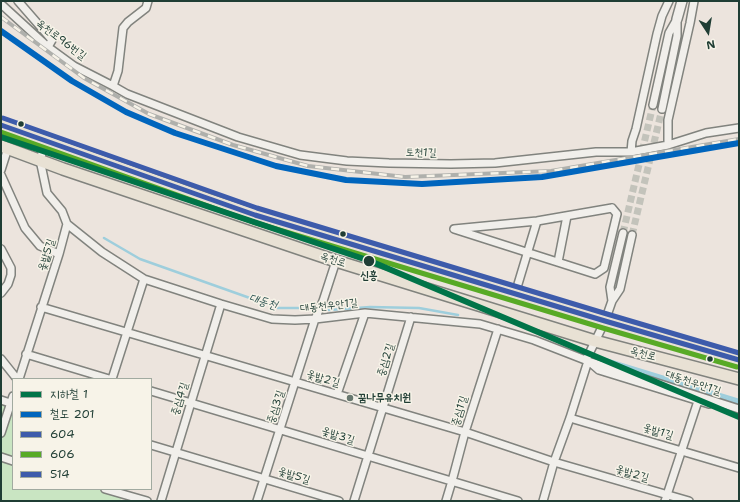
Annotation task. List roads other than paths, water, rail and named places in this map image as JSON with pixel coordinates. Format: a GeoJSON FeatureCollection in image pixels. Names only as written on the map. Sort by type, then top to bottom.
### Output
{"type":"FeatureCollection","features":[{"type":"Feature","properties":{"kind":"main road","name":"옥천로"},"geometry":{"type":"LineString","coordinates":[[1,125],[207,199],[515,294],[739,360]]}},
{"type":"Feature","properties":{"kind":"main road","name":"옥천로"},"geometry":{"type":"LineString","coordinates":[[3,148],[336,261],[595,341],[739,379]]}},
{"type":"Feature","properties":{"kind":"street"},"geometry":{"type":"LineString","coordinates":[[18,1],[52,40],[48,47]]}},
{"type":"Feature","properties":{"kind":"street"},"geometry":{"type":"LineString","coordinates":[[113,86],[118,71],[123,28],[136,15],[146,8],[148,1]]}},
{"type":"Feature","properties":{"kind":"street"},"geometry":{"type":"LineString","coordinates":[[631,152],[632,141],[657,34],[662,16],[669,1]]}},
{"type":"Feature","properties":{"kind":"street"},"geometry":{"type":"LineString","coordinates":[[653,105],[669,33],[677,19],[682,1]]}},
{"type":"Feature","properties":{"kind":"street"},"geometry":{"type":"LineString","coordinates":[[668,145],[668,120],[694,1]]}},
{"type":"Feature","properties":{"kind":"street","name":"옥천로96번길"},"geometry":{"type":"LineString","coordinates":[[1,4],[48,47],[74,66],[113,86]]}},
{"type":"Feature","properties":{"kind":"street"},"geometry":{"type":"LineString","coordinates":[[662,109],[677,36],[677,19]]}},
{"type":"Feature","properties":{"kind":"street","name":"토천1길"},"geometry":{"type":"LineString","coordinates":[[113,86],[127,94],[190,120],[238,137],[300,155],[373,162],[451,164],[495,163],[596,152],[631,152],[668,145],[706,133],[739,128]]}},
{"type":"Feature","properties":{"kind":"street"},"geometry":{"type":"LineString","coordinates":[[46,140],[40,160],[47,193],[62,211],[67,224]]}},
{"type":"Feature","properties":{"kind":"street"},"geometry":{"type":"LineString","coordinates":[[1,170],[3,148]]}},
{"type":"Feature","properties":{"kind":"street"},"geometry":{"type":"LineString","coordinates":[[1,175],[25,228],[40,246],[59,254]]}},
{"type":"Feature","properties":{"kind":"street"},"geometry":{"type":"LineString","coordinates":[[612,208],[617,214],[604,268],[595,274],[454,230],[537,221],[612,208]]}},
{"type":"Feature","properties":{"kind":"street"},"geometry":{"type":"LineString","coordinates":[[558,262],[567,216]]}},
{"type":"Feature","properties":{"kind":"street"},"geometry":{"type":"LineString","coordinates":[[515,294],[537,221]]}},
{"type":"Feature","properties":{"kind":"street","name":"옻밭5길"},"geometry":{"type":"LineString","coordinates":[[18,378],[59,254],[67,224]]}},
{"type":"Feature","properties":{"kind":"street","name":"대동천우안1길"},"geometry":{"type":"LineString","coordinates":[[67,224],[102,252],[144,279],[272,319],[315,319],[365,313],[480,324],[534,340],[587,360],[739,409]]}},
{"type":"Feature","properties":{"kind":"street"},"geometry":{"type":"LineString","coordinates":[[612,301],[610,287],[623,233]]}},
{"type":"Feature","properties":{"kind":"street"},"geometry":{"type":"LineString","coordinates":[[544,501],[554,462],[570,418],[587,360],[605,321],[612,301],[620,289],[632,235]]}},
{"type":"Feature","properties":{"kind":"street"},"geometry":{"type":"LineString","coordinates":[[1,249],[11,268],[11,275],[8,284],[1,293]]}},
{"type":"Feature","properties":{"kind":"street","name":"중심3길"},"geometry":{"type":"LineString","coordinates":[[257,501],[315,319],[323,301],[336,261]]}},
{"type":"Feature","properties":{"kind":"street"},"geometry":{"type":"LineString","coordinates":[[111,378],[144,279]]}},
{"type":"Feature","properties":{"kind":"street","name":"중심4길"},"geometry":{"type":"LineString","coordinates":[[160,501],[221,304]]}},
{"type":"Feature","properties":{"kind":"street","name":"옻밭2길"},"geometry":{"type":"LineString","coordinates":[[41,307],[465,432],[666,498],[689,501]]}},
{"type":"Feature","properties":{"kind":"street"},"geometry":{"type":"LineString","coordinates":[[336,394],[365,313]]}},
{"type":"Feature","properties":{"kind":"street","name":"중심2길"},"geometry":{"type":"LineString","coordinates":[[354,501],[411,317]]}},
{"type":"Feature","properties":{"kind":"street","name":"중심1길"},"geometry":{"type":"LineString","coordinates":[[446,501],[465,432],[498,329]]}},
{"type":"Feature","properties":{"kind":"street"},"geometry":{"type":"LineString","coordinates":[[26,354],[108,378]]}},
{"type":"Feature","properties":{"kind":"street"},"geometry":{"type":"LineString","coordinates":[[1,359],[17,378]]}},
{"type":"Feature","properties":{"kind":"street","name":"대동천우안1길"},"geometry":{"type":"LineString","coordinates":[[587,360],[599,370],[739,414]]}},
{"type":"Feature","properties":{"kind":"street","name":"옻밭3길"},"geometry":{"type":"LineString","coordinates":[[152,391],[518,501]]}},
{"type":"Feature","properties":{"kind":"street"},"geometry":{"type":"LineString","coordinates":[[1,400],[12,404],[1,433]]}},
{"type":"Feature","properties":{"kind":"street"},"geometry":{"type":"LineString","coordinates":[[666,498],[698,401]]}},
{"type":"Feature","properties":{"kind":"street","name":"옻밭1길"},"geometry":{"type":"LineString","coordinates":[[570,418],[739,468]]}},
{"type":"Feature","properties":{"kind":"street","name":"옻밭5길"},"geometry":{"type":"LineString","coordinates":[[152,445],[339,501]]}},
{"type":"Feature","properties":{"kind":"street"},"geometry":{"type":"LineString","coordinates":[[1,457],[12,461]]}},
{"type":"Feature","properties":{"kind":"street"},"geometry":{"type":"LineString","coordinates":[[108,490],[147,501]]}},
{"type":"Feature","properties":{"kind":"water"},"geometry":{"type":"Polygon","coordinates":[[[594,356],[739,401],[739,408],[594,361],[594,356]]]}},
{"type":"Feature","properties":{"kind":"waterway","name":"대동천"},"geometry":{"type":"LineString","coordinates":[[104,238],[140,259],[278,308],[330,310],[370,307],[419,308],[458,315]]}},
{"type":"Feature","properties":{"kind":"waterway","name":"대동천"},"geometry":{"type":"LineString","coordinates":[[605,359],[739,400]]}},
{"type":"Feature","properties":{"kind":"tunnel"},"geometry":{"type":"LineString","coordinates":[[623,233],[653,105]]}},
{"type":"Feature","properties":{"kind":"tunnel"},"geometry":{"type":"LineString","coordinates":[[632,235],[662,109]]}},
{"type":"Feature","properties":{"kind":"railway"},"geometry":{"type":"LineString","coordinates":[[1,17],[84,78],[149,114],[233,145],[308,166],[405,177],[551,171],[739,139]]}},
{"type":"Feature","properties":{"kind":"metro line","name":"1"},"geometry":{"type":"LineString","coordinates":[[1,137],[370,261],[739,417]]}},
{"type":"Feature","properties":{"kind":"rail line","name":"201"},"geometry":{"type":"LineString","coordinates":[[1,31],[72,81],[126,112],[175,133],[276,166],[346,180],[422,184],[542,177],[739,143]]}},
{"type":"Feature","properties":{"kind":"place","name":"신흥"},"geometry":{"type":"Point","coordinates":[369,261]}},
{"type":"Feature","properties":{"kind":"place","name":"꿈나무유치원"},"geometry":{"type":"Point","coordinates":[350,398]}}]}
